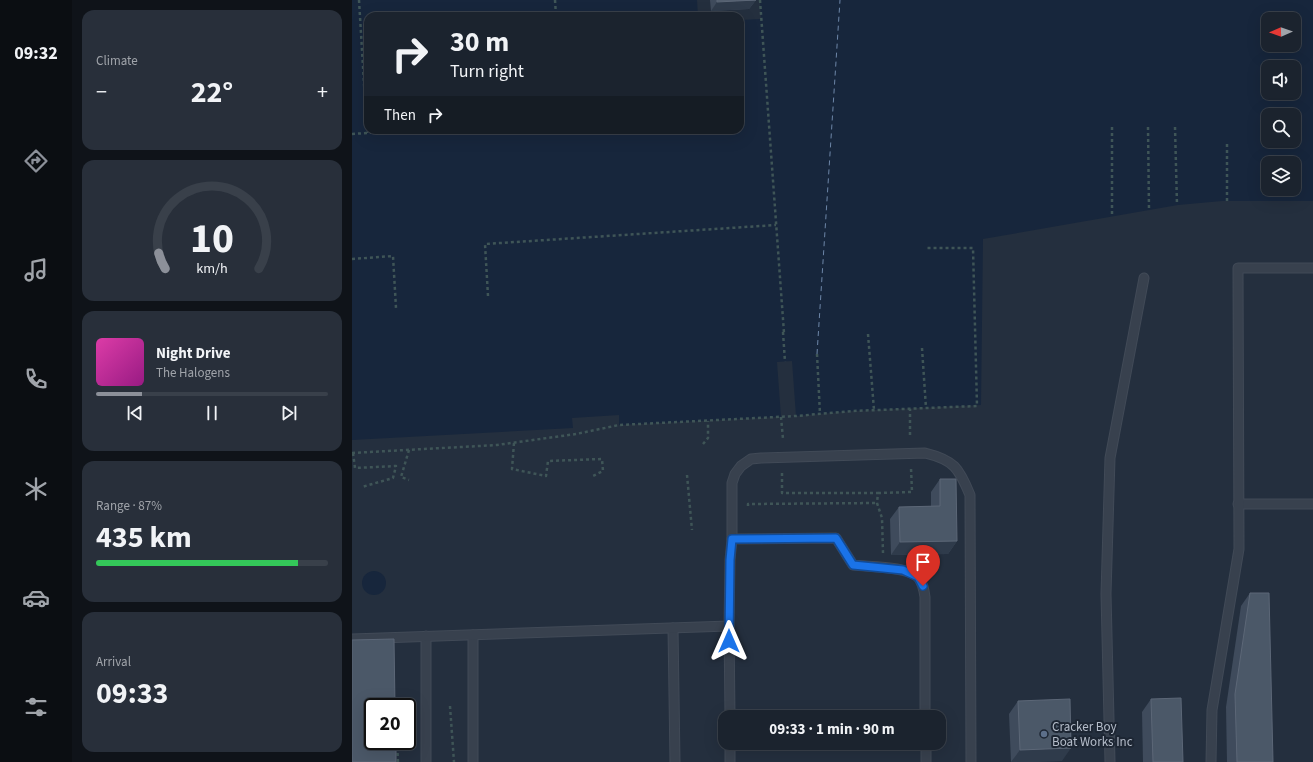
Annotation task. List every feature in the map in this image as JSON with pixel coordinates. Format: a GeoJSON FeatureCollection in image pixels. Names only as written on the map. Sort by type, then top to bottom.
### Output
{"type":"FeatureCollection","features":[{"type":"Feature","properties":{"kind":"lane"},"geometry":{"type":"LineString","coordinates":[[1211,762],[1212,710],[1238,549],[1238,268],[1313,268]]}},
{"type":"Feature","properties":{"kind":"lane"},"geometry":{"type":"LineString","coordinates":[[1110,762],[1106,594],[1110,458],[1144,278]]}},
{"type":"Feature","properties":{"kind":"lane"},"geometry":{"type":"LineString","coordinates":[[730,710],[729,626],[732,483],[735,474],[741,466],[751,459],[925,453],[938,456],[948,461],[962,475],[970,495],[971,762]]}},
{"type":"Feature","properties":{"kind":"lane"},"geometry":{"type":"LineString","coordinates":[[1238,504],[1313,504]]}},
{"type":"Feature","properties":{"kind":"lane"},"geometry":{"type":"LineString","coordinates":[[732,539],[836,538],[853,565],[903,570],[918,577],[923,586],[925,598],[925,710]]}},
{"type":"Feature","properties":{"kind":"lane"},"geometry":{"type":"LineString","coordinates":[[352,639],[729,626]]}},
{"type":"Feature","properties":{"kind":"lane"},"geometry":{"type":"LineString","coordinates":[[673,628],[675,762]]}},
{"type":"Feature","properties":{"kind":"lane"},"geometry":{"type":"LineString","coordinates":[[473,635],[473,762]]}},
{"type":"Feature","properties":{"kind":"lane"},"geometry":{"type":"LineString","coordinates":[[426,636],[426,762]]}},
{"type":"Feature","properties":{"kind":"lane"},"geometry":{"type":"LineString","coordinates":[[730,750],[730,762]]}},
{"type":"Feature","properties":{"kind":"lane"},"geometry":{"type":"LineString","coordinates":[[926,750],[926,762]]}},
{"type":"Feature","properties":{"kind":"path"},"geometry":{"type":"LineString","coordinates":[[358,0],[364,89]]}},
{"type":"Feature","properties":{"kind":"path"},"geometry":{"type":"LineString","coordinates":[[555,0],[556,12]]}},
{"type":"Feature","properties":{"kind":"path"},"geometry":{"type":"LineString","coordinates":[[760,0],[785,362]]}},
{"type":"Feature","properties":{"kind":"path"},"geometry":{"type":"LineString","coordinates":[[1112,127],[1112,216]]}},
{"type":"Feature","properties":{"kind":"path"},"geometry":{"type":"LineString","coordinates":[[1148,127],[1149,210]]}},
{"type":"Feature","properties":{"kind":"path"},"geometry":{"type":"LineString","coordinates":[[1175,127],[1177,205]]}},
{"type":"Feature","properties":{"kind":"path"},"geometry":{"type":"LineString","coordinates":[[352,134],[364,133]]}},
{"type":"Feature","properties":{"kind":"path"},"geometry":{"type":"LineString","coordinates":[[1227,142],[1227,201]]}},
{"type":"Feature","properties":{"kind":"path"},"geometry":{"type":"LineString","coordinates":[[488,296],[485,244],[776,225]]}},
{"type":"Feature","properties":{"kind":"path"},"geometry":{"type":"LineString","coordinates":[[362,487],[393,478],[396,466],[355,468],[353,453],[496,445],[576,434],[619,425],[708,421],[874,410],[977,406],[973,248],[926,248]]}},
{"type":"Feature","properties":{"kind":"path"},"geometry":{"type":"LineString","coordinates":[[352,259],[393,256],[396,308]]}},
{"type":"Feature","properties":{"kind":"path"},"geometry":{"type":"LineString","coordinates":[[781,296],[784,333]]}},
{"type":"Feature","properties":{"kind":"path"},"geometry":{"type":"LineString","coordinates":[[868,334],[874,410]]}},
{"type":"Feature","properties":{"kind":"path"},"geometry":{"type":"LineString","coordinates":[[922,348],[926,408]]}},
{"type":"Feature","properties":{"kind":"path"},"geometry":{"type":"LineString","coordinates":[[817,354],[820,414]]}},
{"type":"Feature","properties":{"kind":"path"},"geometry":{"type":"LineString","coordinates":[[910,409],[910,435]]}},
{"type":"Feature","properties":{"kind":"path"},"geometry":{"type":"LineString","coordinates":[[781,416],[782,440]]}},
{"type":"Feature","properties":{"kind":"path"},"geometry":{"type":"LineString","coordinates":[[703,444],[708,438],[708,421]]}},
{"type":"Feature","properties":{"kind":"path"},"geometry":{"type":"LineString","coordinates":[[514,443],[512,470],[546,476],[548,461],[602,459],[603,471],[591,477]]}},
{"type":"Feature","properties":{"kind":"path"},"geometry":{"type":"LineString","coordinates":[[409,450],[401,477],[409,480]]}},
{"type":"Feature","properties":{"kind":"path"},"geometry":{"type":"LineString","coordinates":[[782,472],[782,493],[912,492],[911,465]]}},
{"type":"Feature","properties":{"kind":"path"},"geometry":{"type":"LineString","coordinates":[[687,475],[692,530]]}},
{"type":"Feature","properties":{"kind":"path"},"geometry":{"type":"LineString","coordinates":[[878,493],[877,503],[882,518],[883,568]]}},
{"type":"Feature","properties":{"kind":"path"},"geometry":{"type":"LineString","coordinates":[[748,511],[748,504],[877,503]]}},
{"type":"Feature","properties":{"kind":"path"},"geometry":{"type":"LineString","coordinates":[[450,706],[454,762]]}},
{"type":"Feature","properties":{"kind":"path"},"geometry":{"type":"LineString","coordinates":[[397,750],[398,762]]}},
{"type":"Feature","properties":{"kind":"water"},"geometry":{"type":"Polygon","coordinates":[[[352,0],[1313,0],[1313,201],[1222,201],[1178,205],[983,239],[981,405],[619,425],[619,415],[572,418],[573,428],[352,440],[352,0]]]}},
{"type":"Feature","properties":{"kind":"water"},"geometry":{"type":"Polygon","coordinates":[[[374,571],[383,574],[386,583],[383,592],[374,595],[365,592],[362,583],[365,574],[374,571]]]}},
{"type":"Feature","properties":{"kind":"pier"},"geometry":{"type":"Polygon","coordinates":[[[697,0],[760,0],[761,19],[744,20],[744,12],[698,12],[697,0]]]}},
{"type":"Feature","properties":{"kind":"pier"},"geometry":{"type":"Polygon","coordinates":[[[792,361],[796,416],[781,417],[777,362],[792,361]]]}},
{"type":"Feature","properties":{"kind":"building"},"geometry":{"type":"Polygon","coordinates":[[[717,0],[756,0],[717,2],[717,0]]]}},
{"type":"Feature","properties":{"kind":"building"},"geometry":{"type":"Polygon","coordinates":[[[940,479],[956,479],[957,541],[900,542],[899,507],[940,506],[940,479]]]}},
{"type":"Feature","properties":{"kind":"building"},"geometry":{"type":"Polygon","coordinates":[[[1250,593],[1269,593],[1273,762],[1237,762],[1235,694],[1250,593]]]}},
{"type":"Feature","properties":{"kind":"building"},"geometry":{"type":"Polygon","coordinates":[[[394,639],[395,698],[364,698],[364,750],[396,750],[396,762],[352,762],[352,640],[394,639]]]}},
{"type":"Feature","properties":{"kind":"building"},"geometry":{"type":"Polygon","coordinates":[[[1181,698],[1183,762],[1153,762],[1151,699],[1181,698]]]}},
{"type":"Feature","properties":{"kind":"building"},"geometry":{"type":"Polygon","coordinates":[[[1070,699],[1071,748],[1020,750],[1018,701],[1070,699]]]}},
{"type":"Feature","properties":{"kind":"ferry route"},"geometry":{"type":"LineString","coordinates":[[817,354],[840,0]]}},
{"type":"Feature","properties":{"kind":"place","name":"Cracker Boy Boat Works Inc"},"geometry":{"type":"Point","coordinates":[1044,734]}},
{"type":"Feature","properties":{"kind":"route"},"geometry":{"type":"LineString","coordinates":[[729,641],[730,560],[732,539],[836,538],[853,565],[903,570],[918,577],[923,586]]}}]}
